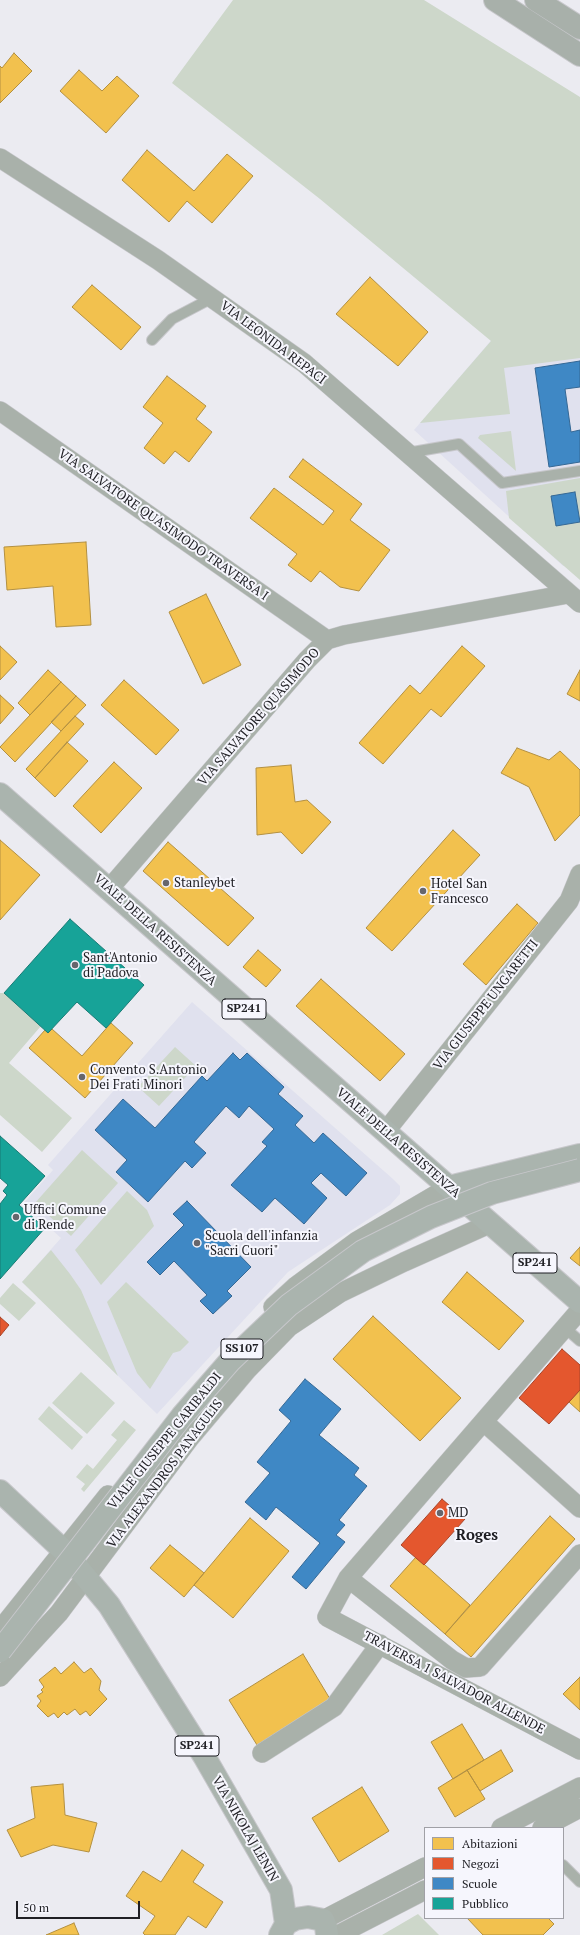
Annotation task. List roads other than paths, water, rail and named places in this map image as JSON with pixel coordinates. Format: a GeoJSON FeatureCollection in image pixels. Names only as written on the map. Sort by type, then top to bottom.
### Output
{"type":"FeatureCollection","features":[{"type":"Feature","properties":{"kind":"main road","name":"VIALE DELLA RESISTENZA"},"geometry":{"type":"LineString","coordinates":[[0,794],[449,1187],[489,1224]]}},
{"type":"Feature","properties":{"kind":"main road"},"geometry":{"type":"LineString","coordinates":[[449,1187],[580,1155]]}},
{"type":"Feature","properties":{"kind":"main road","name":"VIALE GIUSEPPE GARIBALDI"},"geometry":{"type":"LineString","coordinates":[[0,1651],[182,1416],[230,1361],[289,1305],[363,1251],[431,1217],[492,1193],[580,1170]]}},
{"type":"Feature","properties":{"kind":"main road","name":"SP241"},"geometry":{"type":"LineString","coordinates":[[489,1224],[580,1302]]}},
{"type":"Feature","properties":{"kind":"main road","name":"SP241"},"geometry":{"type":"LineString","coordinates":[[0,1491],[63,1550],[86,1578]]}},
{"type":"Feature","properties":{"kind":"main road","name":"VIA NIKOLAJ LENIN"},"geometry":{"type":"LineString","coordinates":[[86,1578],[109,1605],[204,1756],[281,1890],[281,1932]]}},
{"type":"Feature","properties":{"kind":"main road","name":"VIA NIKOLAJ LENIN"},"geometry":{"type":"LineString","coordinates":[[281,1932],[295,1919],[308,1916],[325,1928]]}},
{"type":"Feature","properties":{"kind":"street"},"geometry":{"type":"LineString","coordinates":[[495,0],[580,55]]}},
{"type":"Feature","properties":{"kind":"street"},"geometry":{"type":"LineString","coordinates":[[536,0],[580,28]]}},
{"type":"Feature","properties":{"kind":"street","name":"VIA LEONIDA REPACI"},"geometry":{"type":"LineString","coordinates":[[0,158],[158,260],[304,363],[574,599]]}},
{"type":"Feature","properties":{"kind":"street","name":"VIA SALVATORE QUASIMODO TRAVERSA I"},"geometry":{"type":"LineString","coordinates":[[0,411],[327,640]]}},
{"type":"Feature","properties":{"kind":"street","name":"VIA SALVATORE QUASIMODO"},"geometry":{"type":"LineString","coordinates":[[109,889],[307,660],[327,640],[344,635],[574,599]]}},
{"type":"Feature","properties":{"kind":"street","name":"VIA GIUSEPPE UNGARETTI"},"geometry":{"type":"LineString","coordinates":[[385,1132],[574,906],[580,874]]}},
{"type":"Feature","properties":{"kind":"street","name":"VIA ALEXANDROS PANAGULIS"},"geometry":{"type":"LineString","coordinates":[[0,1630],[63,1550],[227,1350],[290,1291],[357,1240],[449,1187]]}},
{"type":"Feature","properties":{"kind":"street","name":"VIA ALEXANDROS PANAGULIS"},"geometry":{"type":"LineString","coordinates":[[0,1676],[59,1613],[189,1439],[248,1368],[289,1327],[340,1294],[404,1262],[489,1224]]}},
{"type":"Feature","properties":{"kind":"street"},"geometry":{"type":"LineString","coordinates":[[580,1310],[348,1578],[452,1660],[466,1668],[480,1667],[580,1554]]}},
{"type":"Feature","properties":{"kind":"street"},"geometry":{"type":"LineString","coordinates":[[484,1422],[580,1508]]}},
{"type":"Feature","properties":{"kind":"street","name":"TRAVERSA 1 SALVADOR ALLENDE"},"geometry":{"type":"LineString","coordinates":[[348,1578],[327,1617],[580,1750]]}},
{"type":"Feature","properties":{"kind":"street"},"geometry":{"type":"LineString","coordinates":[[262,1753],[334,1707],[380,1644]]}},
{"type":"Feature","properties":{"kind":"street"},"geometry":{"type":"LineString","coordinates":[[503,1827],[580,1788]]}},
{"type":"Feature","properties":{"kind":"street"},"geometry":{"type":"LineString","coordinates":[[544,1827],[580,1808]]}},
{"type":"Feature","properties":{"kind":"street"},"geometry":{"type":"LineString","coordinates":[[325,1928],[424,1868]]}},
{"type":"Feature","properties":{"kind":"street"},"geometry":{"type":"LineString","coordinates":[[338,1935],[424,1891]]}},
{"type":"Feature","properties":{"kind":"lane"},"geometry":{"type":"LineString","coordinates":[[152,340],[172,319],[212,298]]}},
{"type":"Feature","properties":{"kind":"lane"},"geometry":{"type":"LineString","coordinates":[[407,453],[459,444],[502,483],[580,471]]}},
{"type":"Feature","properties":{"kind":"lane"},"geometry":{"type":"LineString","coordinates":[[565,1328],[580,1341]]}},
{"type":"Feature","properties":{"kind":"lane"},"geometry":{"type":"LineString","coordinates":[[564,1866],[580,1882]]}},
{"type":"Feature","properties":{"kind":"place","name":"Stanleybet"},"geometry":{"type":"Point","coordinates":[166,883]}},
{"type":"Feature","properties":{"kind":"place","name":"Hotel San Francesco"},"geometry":{"type":"Point","coordinates":[423,891]}},
{"type":"Feature","properties":{"kind":"place","name":"Sant'Antonio di Padova"},"geometry":{"type":"Point","coordinates":[75,965]}},
{"type":"Feature","properties":{"kind":"place","name":"Convento S.Antonio Dei Frati Minori"},"geometry":{"type":"Point","coordinates":[82,1077]}},
{"type":"Feature","properties":{"kind":"place","name":"Uffici Comune di Rende"},"geometry":{"type":"Point","coordinates":[16,1217]}},
{"type":"Feature","properties":{"kind":"place","name":"Scuola dell'infanzia \"Sacri Cuori\""},"geometry":{"type":"Point","coordinates":[197,1243]}},
{"type":"Feature","properties":{"kind":"place","name":"MD"},"geometry":{"type":"Point","coordinates":[440,1513]}},
{"type":"Feature","properties":{"kind":"district","name":"Roges"},"geometry":{"type":"Point","coordinates":[477,1536]}}]}
